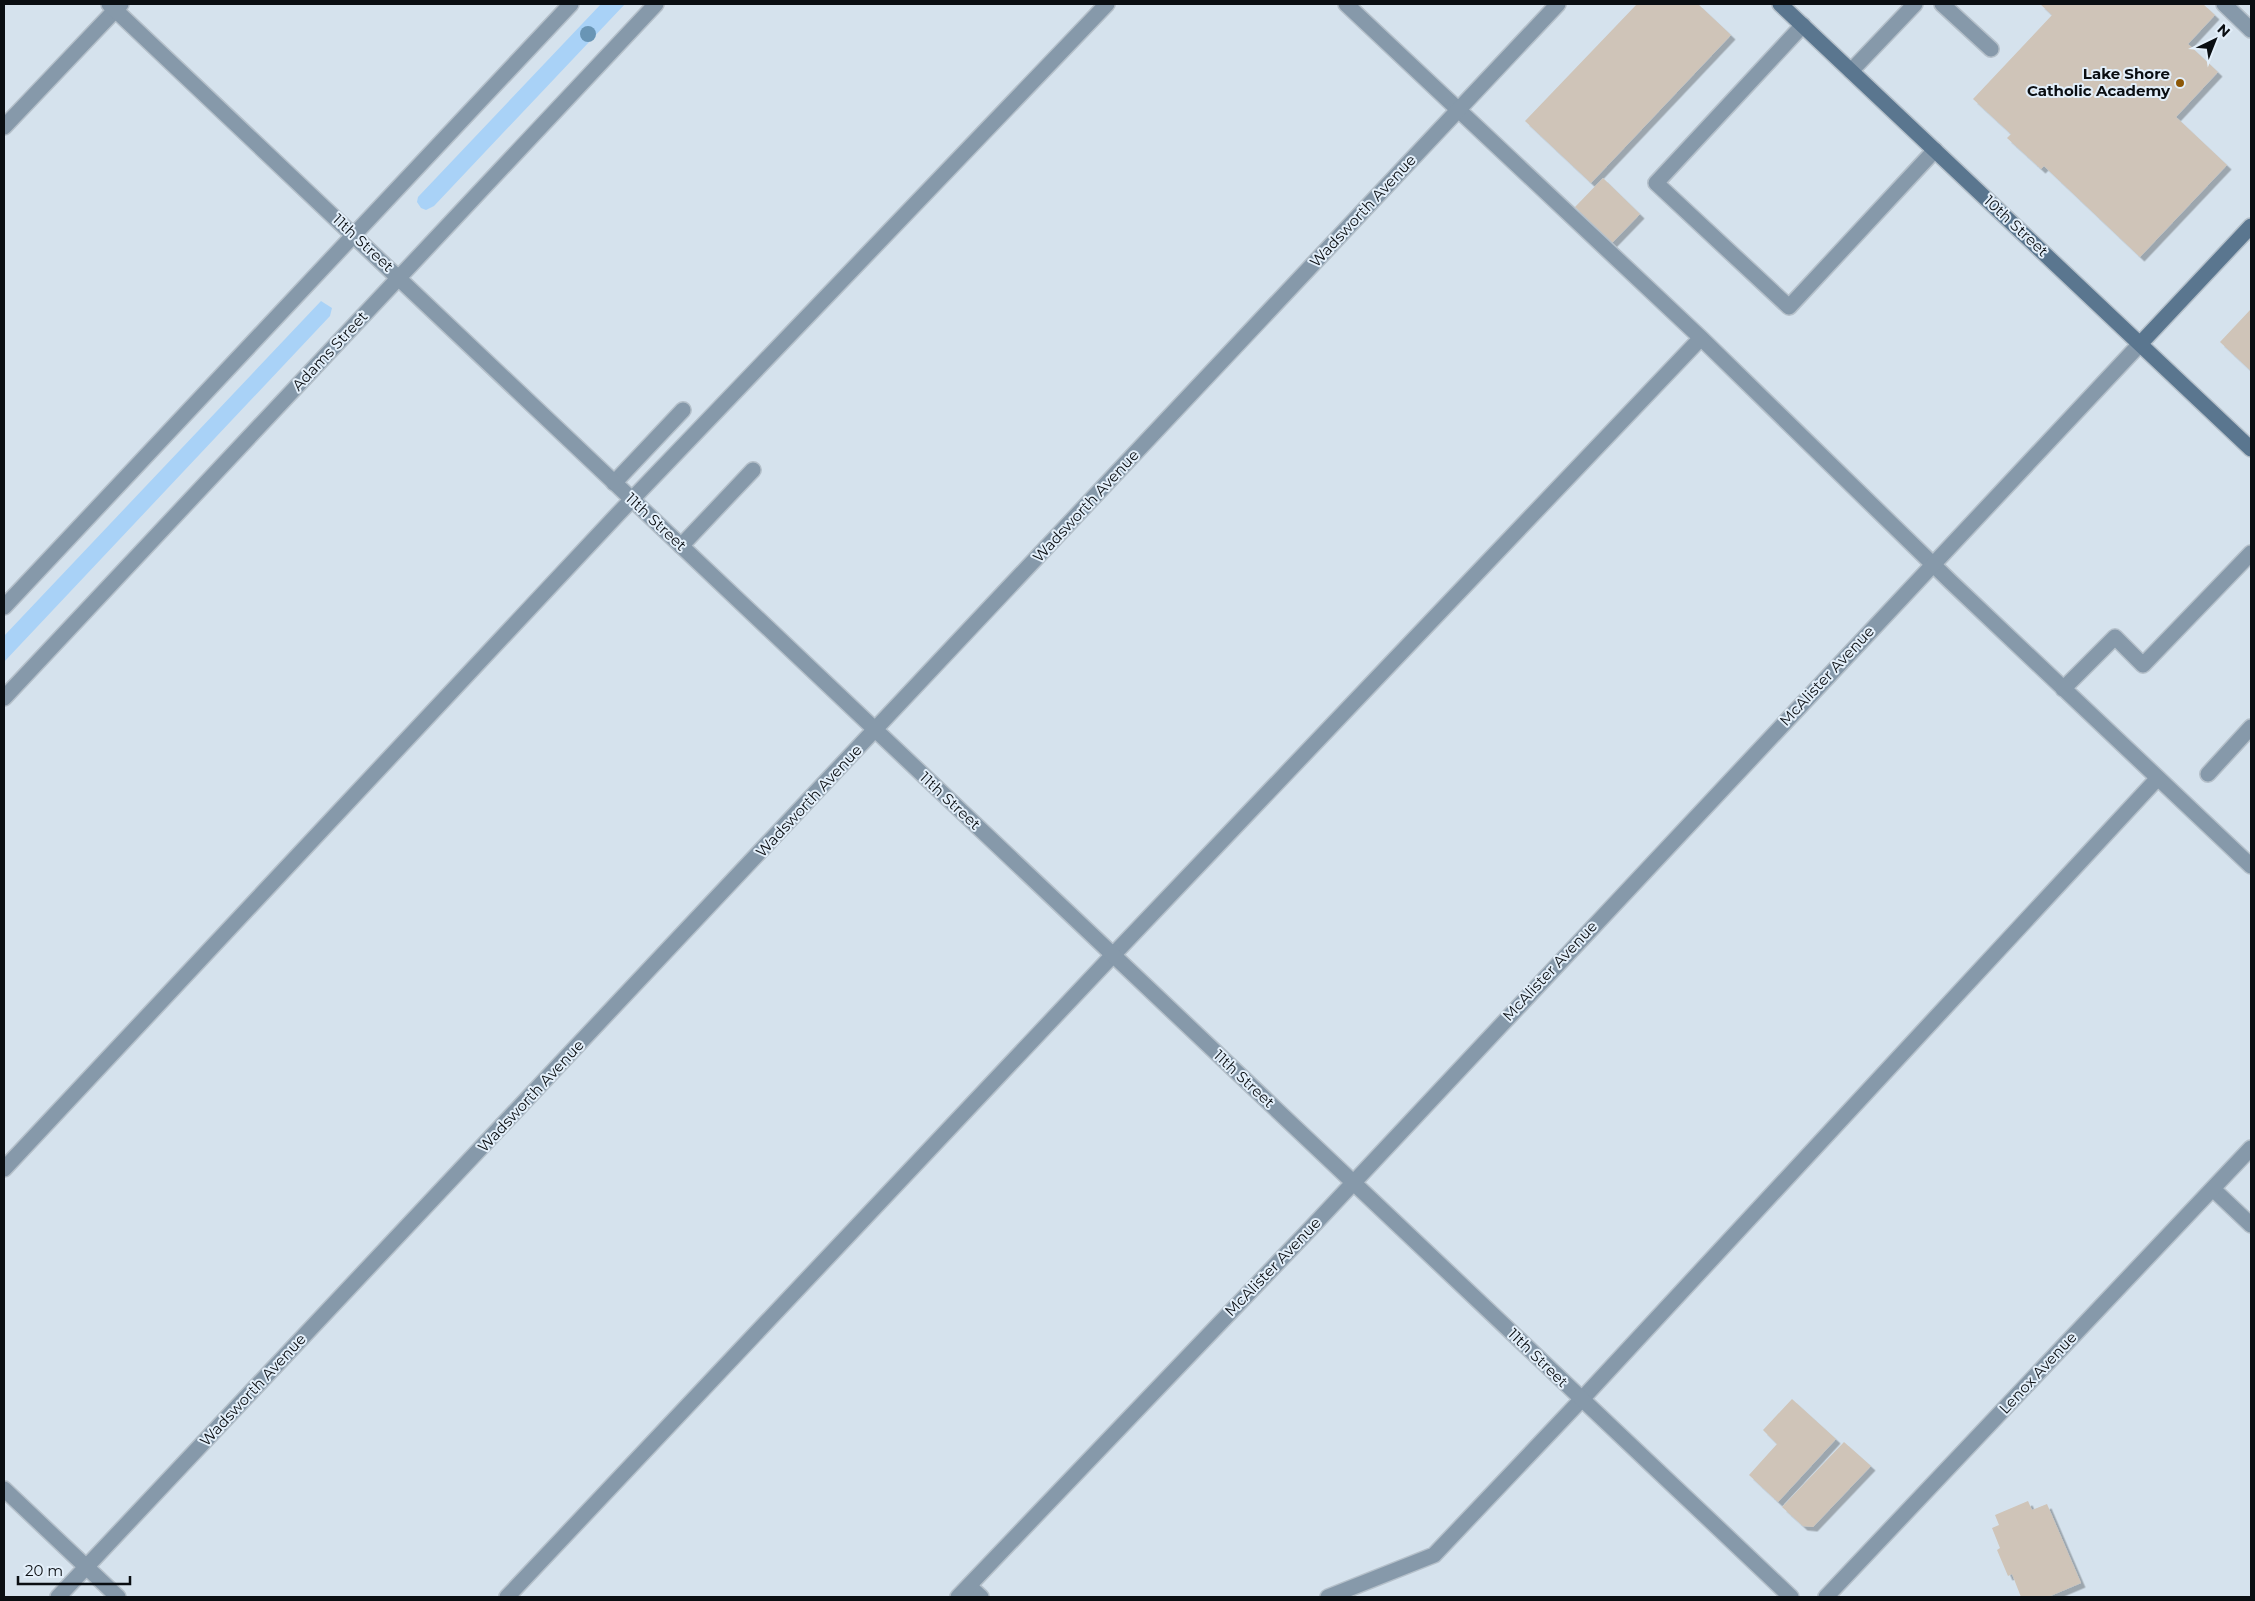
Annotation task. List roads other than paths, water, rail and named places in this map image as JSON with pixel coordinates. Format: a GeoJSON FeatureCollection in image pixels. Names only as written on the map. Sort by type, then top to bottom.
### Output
{"type":"FeatureCollection","features":[{"type":"Feature","properties":{"kind":"street"},"geometry":{"type":"LineString","coordinates":[[4,608],[572,4]]}},
{"type":"Feature","properties":{"kind":"street","name":"Adams Street"},"geometry":{"type":"LineString","coordinates":[[4,698],[656,4]]}},
{"type":"Feature","properties":{"kind":"street"},"geometry":{"type":"LineString","coordinates":[[4,1170],[632,500],[1107,4]]}},
{"type":"Feature","properties":{"kind":"street"},"geometry":{"type":"LineString","coordinates":[[1346,4],[1701,338],[2063,689],[2251,866]]}},
{"type":"Feature","properties":{"kind":"street","name":"Wadsworth Avenue"},"geometry":{"type":"LineString","coordinates":[[58,1597],[1558,4]]}},
{"type":"Feature","properties":{"kind":"street","name":"10th Street"},"geometry":{"type":"LineString","coordinates":[[1780,4],[2251,449]]}},
{"type":"Feature","properties":{"kind":"street"},"geometry":{"type":"LineString","coordinates":[[1851,71],[1915,4]]}},
{"type":"Feature","properties":{"kind":"street"},"geometry":{"type":"LineString","coordinates":[[1942,4],[1991,49]]}},
{"type":"Feature","properties":{"kind":"street"},"geometry":{"type":"LineString","coordinates":[[2224,4],[2251,30]]}},
{"type":"Feature","properties":{"kind":"street"},"geometry":{"type":"LineString","coordinates":[[4,127],[115,6]]}},
{"type":"Feature","properties":{"kind":"street","name":"11th Street"},"geometry":{"type":"LineString","coordinates":[[115,6],[614,483],[1792,1597]]}},
{"type":"Feature","properties":{"kind":"street"},"geometry":{"type":"LineString","coordinates":[[1803,25],[1656,183],[1789,307],[1935,150]]}},
{"type":"Feature","properties":{"kind":"street"},"geometry":{"type":"LineString","coordinates":[[2140,344],[2251,226]]}},
{"type":"Feature","properties":{"kind":"street"},"geometry":{"type":"LineString","coordinates":[[507,1597],[1113,955],[1701,338]]}},
{"type":"Feature","properties":{"kind":"street","name":"McAlister Avenue"},"geometry":{"type":"LineString","coordinates":[[958,1597],[1352,1182],[2140,344]]}},
{"type":"Feature","properties":{"kind":"street"},"geometry":{"type":"LineString","coordinates":[[614,483],[683,410]]}},
{"type":"Feature","properties":{"kind":"street"},"geometry":{"type":"LineString","coordinates":[[681,546],[753,470]]}},
{"type":"Feature","properties":{"kind":"street"},"geometry":{"type":"LineString","coordinates":[[2063,689],[2115,637],[2143,665],[2251,553]]}},
{"type":"Feature","properties":{"kind":"street"},"geometry":{"type":"LineString","coordinates":[[2208,774],[2251,727]]}},
{"type":"Feature","properties":{"kind":"street"},"geometry":{"type":"LineString","coordinates":[[1328,1597],[1434,1555],[1582,1399],[2157,779]]}},
{"type":"Feature","properties":{"kind":"street","name":"Lenox Avenue"},"geometry":{"type":"LineString","coordinates":[[1826,1597],[2251,1148]]}},
{"type":"Feature","properties":{"kind":"street"},"geometry":{"type":"LineString","coordinates":[[2213,1189],[2251,1225]]}},
{"type":"Feature","properties":{"kind":"street"},"geometry":{"type":"LineString","coordinates":[[4,1489],[118,1597]]}},
{"type":"Feature","properties":{"kind":"street"},"geometry":{"type":"LineString","coordinates":[[969,1586],[981,1597]]}},
{"type":"Feature","properties":{"kind":"place","name":"Lake Shore Catholic Academy"},"geometry":{"type":"Point","coordinates":[2180,83]}}]}
